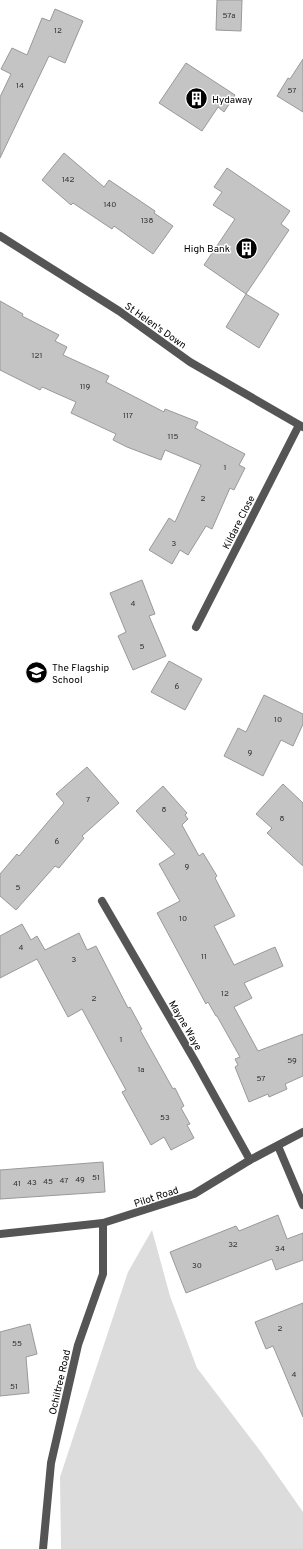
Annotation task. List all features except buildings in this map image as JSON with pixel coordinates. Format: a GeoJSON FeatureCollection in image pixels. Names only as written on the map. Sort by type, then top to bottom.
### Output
{"type":"FeatureCollection","features":[{"type":"Feature","properties":{"kind":"street","name":"St Helen's Down"},"geometry":{"type":"LineString","coordinates":[[0,236],[119,311],[190,362],[301,426]]}},
{"type":"Feature","properties":{"kind":"street","name":"Kildare Close"},"geometry":{"type":"LineString","coordinates":[[196,627],[301,426]]}},
{"type":"Feature","properties":{"kind":"street","name":"Mayne Waye"},"geometry":{"type":"LineString","coordinates":[[102,901],[195,1060],[250,1160]]}},
{"type":"Feature","properties":{"kind":"street","name":"Pilot Road"},"geometry":{"type":"LineString","coordinates":[[0,1234],[103,1223],[194,1194],[250,1160],[303,1132]]}},
{"type":"Feature","properties":{"kind":"street"},"geometry":{"type":"LineString","coordinates":[[278,1146],[303,1205]]}},
{"type":"Feature","properties":{"kind":"street","name":"Ochiltree Road"},"geometry":{"type":"LineString","coordinates":[[43,1549],[51,1463],[78,1345],[103,1274],[103,1223]]}},
{"type":"Feature","properties":{"kind":"shaded area"},"geometry":{"type":"Polygon","coordinates":[[[152,1230],[170,1296],[197,1368],[261,1452],[303,1512],[303,1549],[61,1549],[60,1477],[128,1272],[152,1230]]]}},
{"type":"Feature","properties":{"kind":"place","name":"Hydaway"},"geometry":{"type":"Point","coordinates":[197,99]}},
{"type":"Feature","properties":{"kind":"place","name":"High Bank"},"geometry":{"type":"Point","coordinates":[246,248]}},
{"type":"Feature","properties":{"kind":"place","name":"The Flagship School"},"geometry":{"type":"Point","coordinates":[37,673]}}]}
